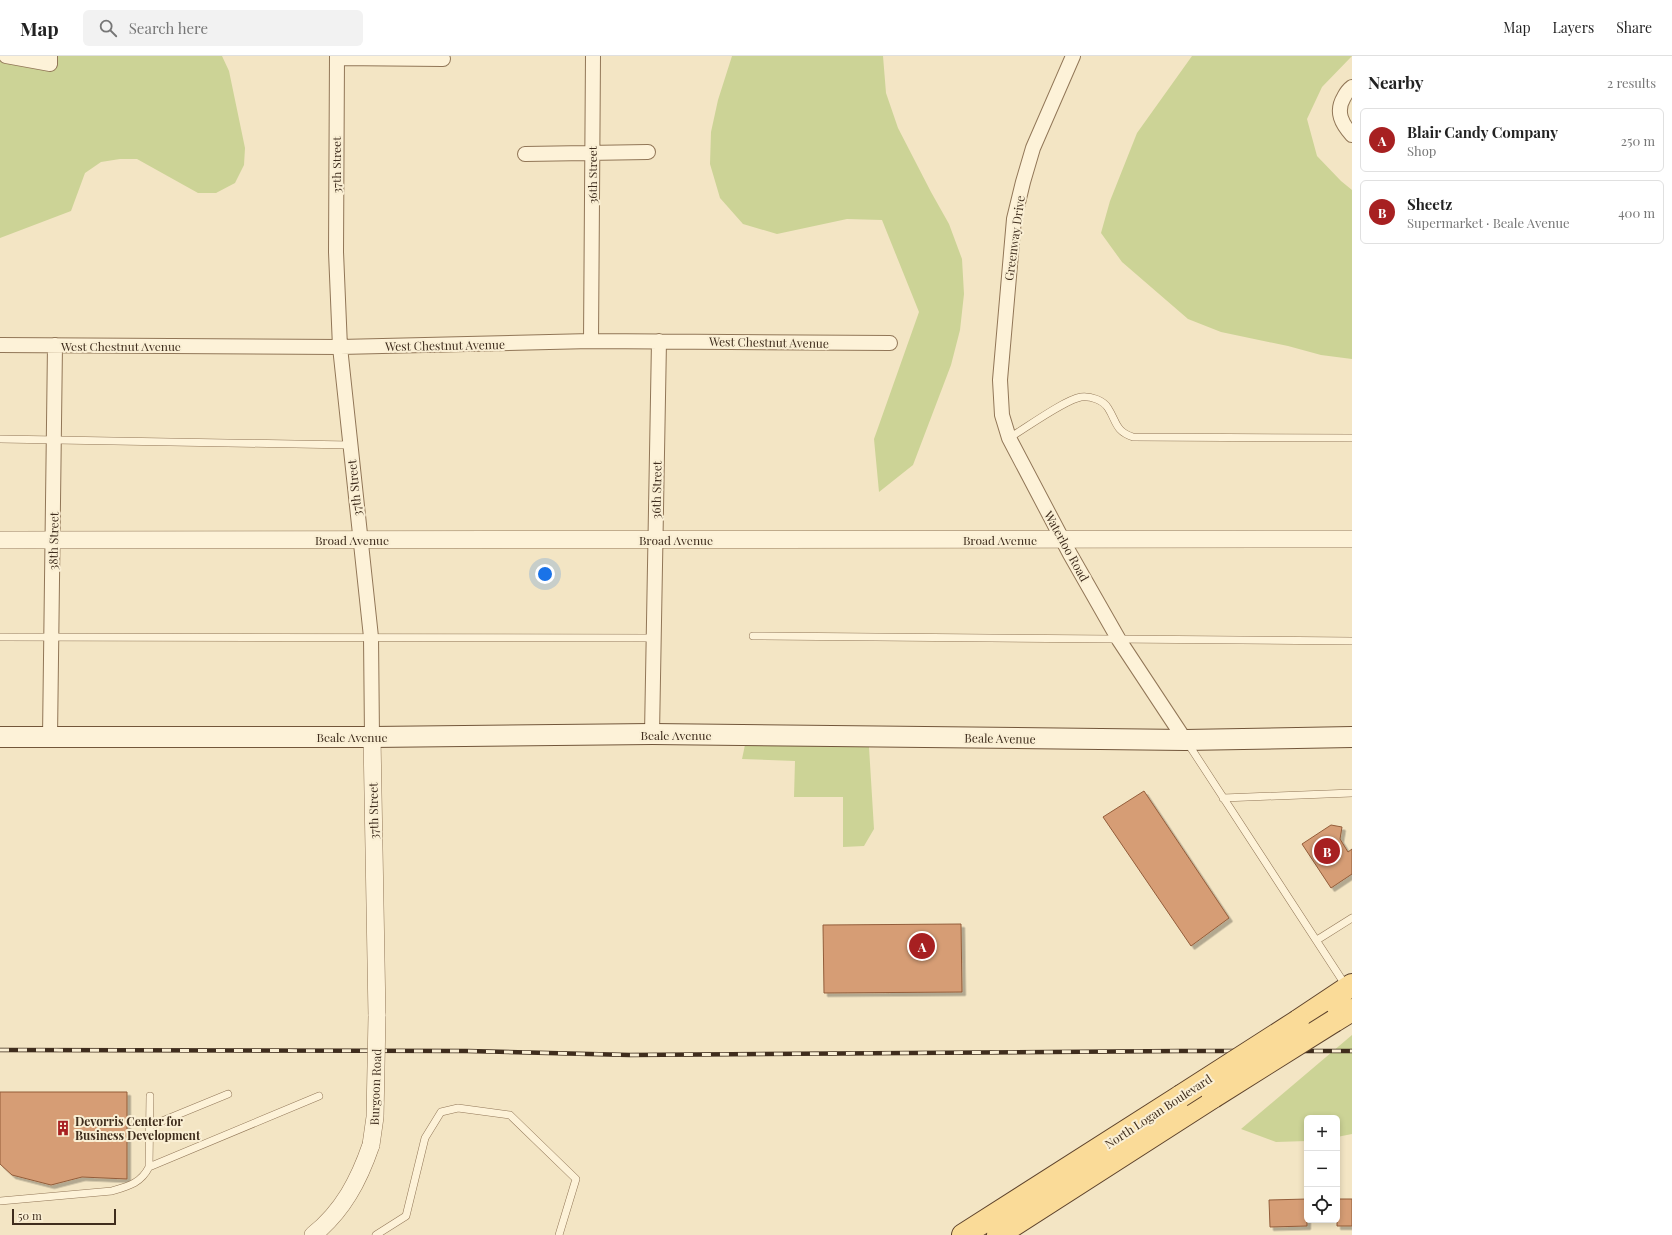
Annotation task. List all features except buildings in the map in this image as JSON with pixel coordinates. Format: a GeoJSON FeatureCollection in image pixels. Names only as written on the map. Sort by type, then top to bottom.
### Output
{"type":"FeatureCollection","features":[{"type":"Feature","properties":{"kind":"main road","name":"Beale Avenue"},"geometry":{"type":"LineString","coordinates":[[0,737],[372,737],[652,734],[1185,740],[1352,737]]}},
{"type":"Feature","properties":{"kind":"main road","name":"North Logan Boulevard"},"geometry":{"type":"LineString","coordinates":[[963,1235],[1350,987]]}},
{"type":"Feature","properties":{"kind":"main road","name":"North Logan Boulevard"},"geometry":{"type":"LineString","coordinates":[[998,1235],[1343,1016]]}},
{"type":"Feature","properties":{"kind":"street"},"geometry":{"type":"LineString","coordinates":[[6,56],[50,64],[50,56]]}},
{"type":"Feature","properties":{"kind":"street","name":"36th Street"},"geometry":{"type":"LineString","coordinates":[[591,341],[593,56]]}},
{"type":"Feature","properties":{"kind":"street","name":"Greenway Drive"},"geometry":{"type":"LineString","coordinates":[[1003,334],[1014,219],[1023,182],[1033,148],[1073,56]]}},
{"type":"Feature","properties":{"kind":"street"},"geometry":{"type":"LineString","coordinates":[[337,57],[443,59]]}},
{"type":"Feature","properties":{"kind":"street","name":"37th Street"},"geometry":{"type":"LineString","coordinates":[[337,57],[336,252],[340,347],[370,637],[377,1016]]}},
{"type":"Feature","properties":{"kind":"street"},"geometry":{"type":"LineString","coordinates":[[1352,87],[1349,89],[1341,102],[1339,115],[1345,127],[1352,135]]}},
{"type":"Feature","properties":{"kind":"street"},"geometry":{"type":"LineString","coordinates":[[525,154],[648,152]]}},
{"type":"Feature","properties":{"kind":"street","name":"Waterloo Road"},"geometry":{"type":"LineString","coordinates":[[1003,334],[1000,380],[1002,415],[1009,438],[1063,540],[1119,640],[1185,740]]}},
{"type":"Feature","properties":{"kind":"street","name":"West Chestnut Avenue"},"geometry":{"type":"LineString","coordinates":[[0,345],[340,347],[591,341],[890,343]]}},
{"type":"Feature","properties":{"kind":"street","name":"36th Street"},"geometry":{"type":"LineString","coordinates":[[652,734],[659,341]]}},
{"type":"Feature","properties":{"kind":"street","name":"38th Street"},"geometry":{"type":"LineString","coordinates":[[50,737],[54,345]]}},
{"type":"Feature","properties":{"kind":"street","name":"Broad Avenue"},"geometry":{"type":"LineString","coordinates":[[0,540],[1352,539]]}},
{"type":"Feature","properties":{"kind":"street","name":"Burgoon Road"},"geometry":{"type":"LineString","coordinates":[[313,1235],[338,1210],[352,1191],[362,1170],[371,1145],[376,1117],[377,1016]]}},
{"type":"Feature","properties":{"kind":"lane"},"geometry":{"type":"LineString","coordinates":[[1009,438],[1070,401],[1081,397],[1090,397],[1108,407],[1118,428],[1123,434],[1133,437],[1352,438]]}},
{"type":"Feature","properties":{"kind":"lane"},"geometry":{"type":"LineString","coordinates":[[0,439],[350,445]]}},
{"type":"Feature","properties":{"kind":"lane"},"geometry":{"type":"LineString","coordinates":[[753,636],[1352,641]]}},
{"type":"Feature","properties":{"kind":"lane"},"geometry":{"type":"LineString","coordinates":[[0,637],[654,638]]}},
{"type":"Feature","properties":{"kind":"lane"},"geometry":{"type":"LineString","coordinates":[[1185,740],[1317,940],[1350,987]]}},
{"type":"Feature","properties":{"kind":"lane"},"geometry":{"type":"LineString","coordinates":[[1224,798],[1352,793]]}},
{"type":"Feature","properties":{"kind":"lane"},"geometry":{"type":"LineString","coordinates":[[1317,940],[1352,918]]}},
{"type":"Feature","properties":{"kind":"lane"},"geometry":{"type":"LineString","coordinates":[[150,1126],[228,1094]]}},
{"type":"Feature","properties":{"kind":"lane"},"geometry":{"type":"LineString","coordinates":[[0,1201],[112,1191],[130,1185],[144,1177],[149,1167],[150,1096]]}},
{"type":"Feature","properties":{"kind":"lane"},"geometry":{"type":"LineString","coordinates":[[149,1167],[319,1096]]}},
{"type":"Feature","properties":{"kind":"lane"},"geometry":{"type":"LineString","coordinates":[[376,1235],[406,1216],[425,1138],[441,1112],[458,1108],[510,1115],[576,1179],[559,1235]]}},
{"type":"Feature","properties":{"kind":"green space"},"geometry":{"type":"Polygon","coordinates":[[[0,56],[222,56],[229,71],[245,148],[244,165],[235,183],[216,193],[198,193],[137,159],[120,159],[101,162],[85,173],[71,211],[0,238],[0,56]]]}},
{"type":"Feature","properties":{"kind":"green space"},"geometry":{"type":"Polygon","coordinates":[[[732,56],[883,56],[886,93],[898,128],[949,224],[962,259],[964,294],[960,330],[951,365],[913,465],[879,492],[874,439],[919,312],[882,220],[847,219],[777,234],[743,224],[720,198],[710,164],[711,132],[718,100],[732,56]]]}},
{"type":"Feature","properties":{"kind":"green space"},"geometry":{"type":"Polygon","coordinates":[[[1192,56],[1352,56],[1322,87],[1307,119],[1317,156],[1341,181],[1352,190],[1352,359],[1321,355],[1288,346],[1221,332],[1188,319],[1122,262],[1101,233],[1110,201],[1137,133],[1192,56]]]}},
{"type":"Feature","properties":{"kind":"green space"},"geometry":{"type":"Polygon","coordinates":[[[745,745],[869,747],[874,829],[864,846],[843,847],[843,797],[794,797],[795,761],[742,759],[745,745]]]}},
{"type":"Feature","properties":{"kind":"green space"},"geometry":{"type":"Polygon","coordinates":[[[1352,1035],[1352,1134],[1340,1136],[1340,1115],[1304,1115],[1304,1141],[1276,1142],[1241,1129],[1352,1035]]]}},
{"type":"Feature","properties":{"kind":"railway"},"geometry":{"type":"LineString","coordinates":[[0,1050],[467,1051],[630,1055],[1352,1051]]}},
{"type":"Feature","properties":{"kind":"place","name":"Sheetz"},"geometry":{"type":"Point","coordinates":[1327,851]}},
{"type":"Feature","properties":{"kind":"place","name":"Blair Candy Company"},"geometry":{"type":"Point","coordinates":[922,946]}},
{"type":"Feature","properties":{"kind":"place","name":"Devorris Center for Business Development"},"geometry":{"type":"Point","coordinates":[63,1128]}}]}
